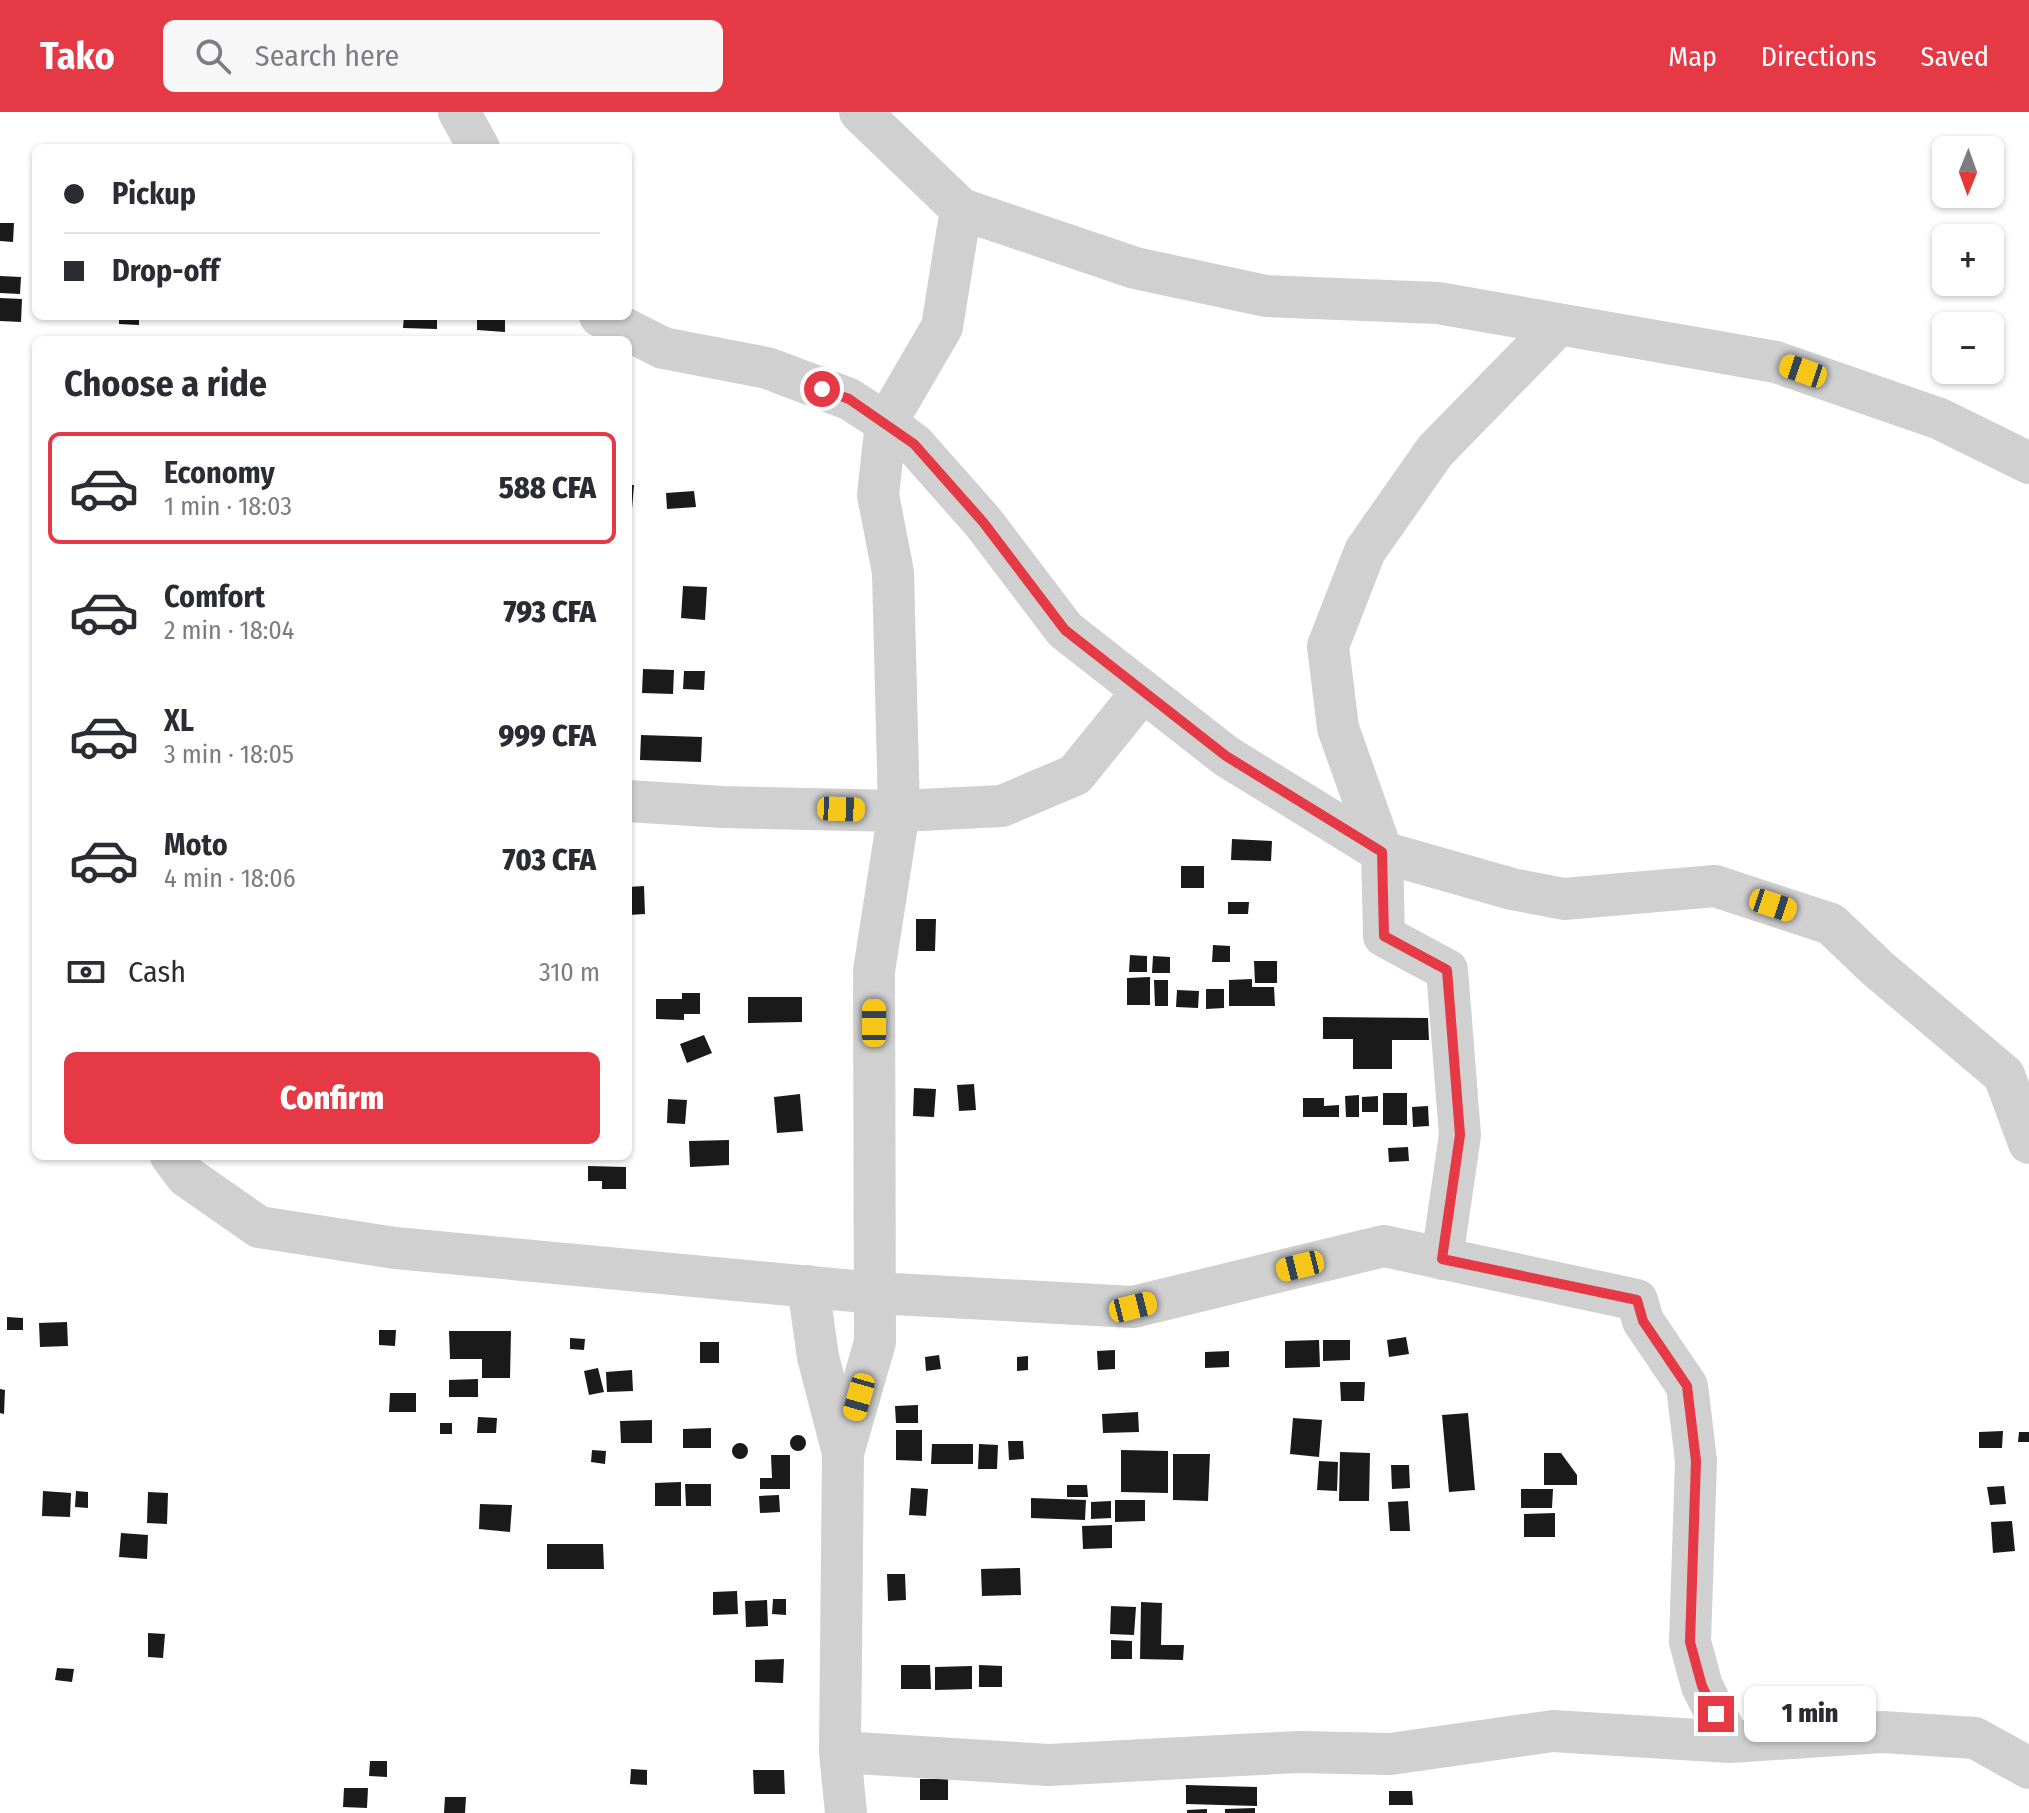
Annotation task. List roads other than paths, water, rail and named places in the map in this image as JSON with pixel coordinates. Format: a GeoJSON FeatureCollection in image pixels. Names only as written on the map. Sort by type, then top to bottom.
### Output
{"type":"FeatureCollection","features":[{"type":"Feature","properties":{"kind":"street"},"geometry":{"type":"LineString","coordinates":[[459,112],[477,144]]}},
{"type":"Feature","properties":{"kind":"street"},"geometry":{"type":"LineString","coordinates":[[860,112],[961,209],[1135,268],[1266,296],[1438,303],[1776,362],[1940,419],[2029,463]]}},
{"type":"Feature","properties":{"kind":"street"},"geometry":{"type":"LineString","coordinates":[[843,1453],[875,1342],[874,971],[899,811],[893,572],[878,495],[886,423],[942,327],[961,209]]}},
{"type":"Feature","properties":{"kind":"street"},"geometry":{"type":"LineString","coordinates":[[608,320],[663,348],[767,368],[849,399],[886,423],[914,444],[983,522],[1065,630],[1226,756],[1382,852],[1512,889],[1564,899],[1715,886],[1831,924],[1877,968],[2004,1075],[2029,1143]]}},
{"type":"Feature","properties":{"kind":"street"},"geometry":{"type":"LineString","coordinates":[[1442,1259],[1460,1135],[1447,970],[1384,936],[1382,852],[1338,728],[1328,646],[1365,551],[1435,451],[1559,324]]}},
{"type":"Feature","properties":{"kind":"street"},"geometry":{"type":"LineString","coordinates":[[632,801],[723,807],[899,811],[1002,806],[1075,775],[1143,691]]}},
{"type":"Feature","properties":{"kind":"street"},"geometry":{"type":"LineString","coordinates":[[174,1160],[186,1176],[259,1227],[395,1248],[875,1293],[1133,1307],[1384,1246],[1637,1300],[1643,1321],[1687,1386],[1696,1461],[1690,1642],[1702,1686],[1730,1742]]}},
{"type":"Feature","properties":{"kind":"street"},"geometry":{"type":"LineString","coordinates":[[808,1286],[818,1357],[843,1453],[840,1752],[846,1813]]}},
{"type":"Feature","properties":{"kind":"street"},"geometry":{"type":"LineString","coordinates":[[840,1752],[1049,1765],[1298,1752],[1390,1754],[1553,1731],[1730,1742],[1883,1732],[1975,1738],[2029,1768]]}}]}
